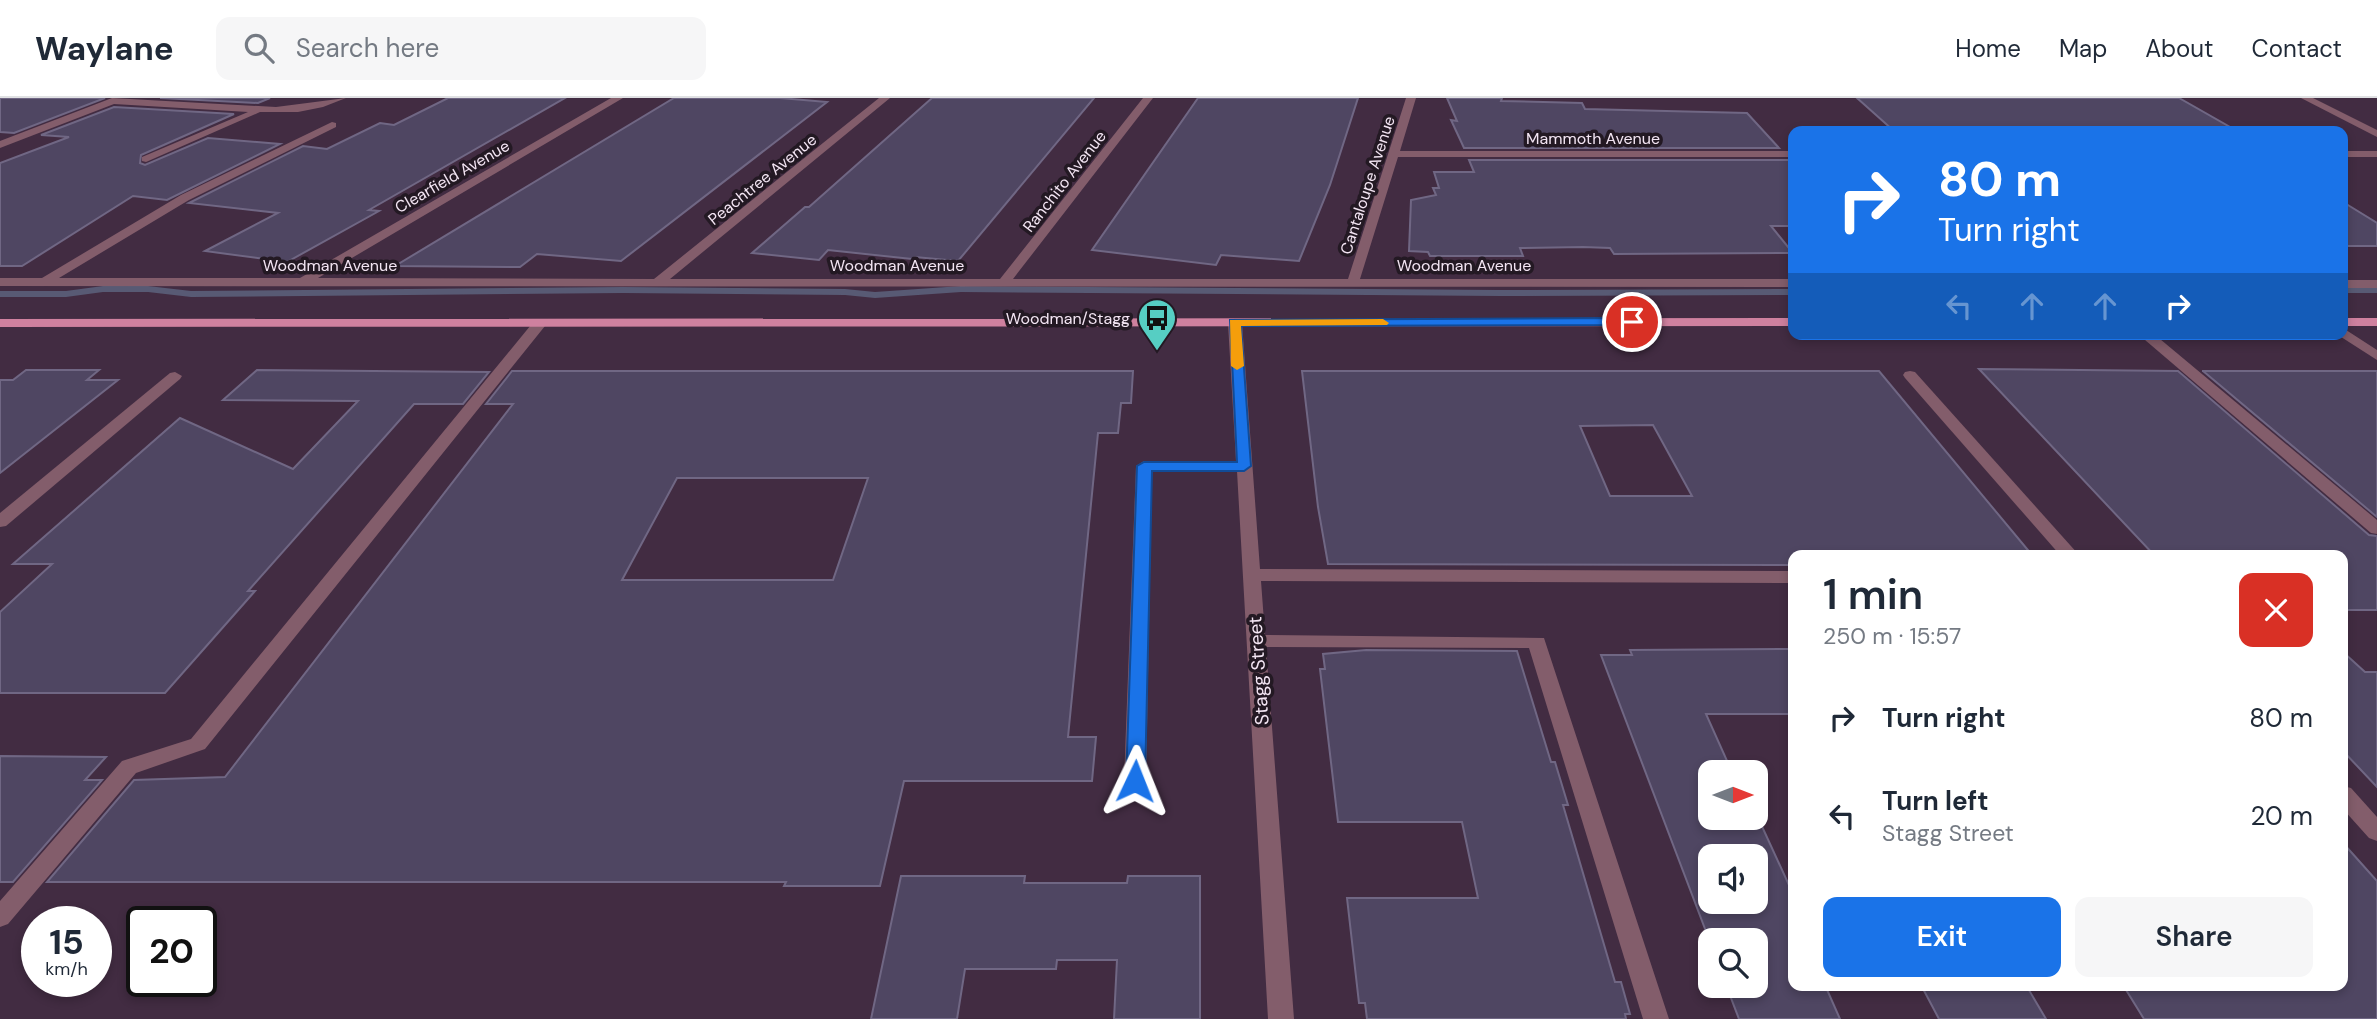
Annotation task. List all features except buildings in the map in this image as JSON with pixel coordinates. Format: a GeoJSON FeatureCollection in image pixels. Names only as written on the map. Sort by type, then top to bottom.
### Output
{"type":"FeatureCollection","features":[{"type":"Feature","properties":{"kind":"main road"},"geometry":{"type":"LineString","coordinates":[[0,323],[1788,322]]}},
{"type":"Feature","properties":{"kind":"main road"},"geometry":{"type":"LineString","coordinates":[[2348,322],[2377,322]]}},
{"type":"Feature","properties":{"kind":"street"},"geometry":{"type":"LineString","coordinates":[[0,145],[116,100],[146,106],[166,103],[259,110],[329,103],[341,98]]}},
{"type":"Feature","properties":{"kind":"street","name":"Clearfield Avenue"},"geometry":{"type":"LineString","coordinates":[[303,282],[618,98]]}},
{"type":"Feature","properties":{"kind":"street","name":"Peachtree Avenue"},"geometry":{"type":"LineString","coordinates":[[658,282],[885,98]]}},
{"type":"Feature","properties":{"kind":"street","name":"Ranchito Avenue"},"geometry":{"type":"LineString","coordinates":[[1003,283],[1148,98]]}},
{"type":"Feature","properties":{"kind":"street","name":"Cantaloupe Avenue"},"geometry":{"type":"LineString","coordinates":[[1353,282],[1411,98]]}},
{"type":"Feature","properties":{"kind":"street"},"geometry":{"type":"LineString","coordinates":[[2306,98],[2377,134]]}},
{"type":"Feature","properties":{"kind":"street"},"geometry":{"type":"LineString","coordinates":[[146,159],[259,110]]}},
{"type":"Feature","properties":{"kind":"street"},"geometry":{"type":"LineString","coordinates":[[45,282],[132,228],[250,164],[331,125]]}},
{"type":"Feature","properties":{"kind":"street","name":"Mammoth Avenue"},"geometry":{"type":"LineString","coordinates":[[1392,154],[1788,154]]}},
{"type":"Feature","properties":{"kind":"street"},"geometry":{"type":"LineString","coordinates":[[2348,154],[2377,154]]}},
{"type":"Feature","properties":{"kind":"street","name":"Woodman Avenue"},"geometry":{"type":"LineString","coordinates":[[0,282],[1788,283]]}},
{"type":"Feature","properties":{"kind":"street"},"geometry":{"type":"LineString","coordinates":[[2348,284],[2377,284]]}},
{"type":"Feature","properties":{"kind":"street"},"geometry":{"type":"LineString","coordinates":[[0,917],[130,767],[198,744],[540,323]]}},
{"type":"Feature","properties":{"kind":"street","name":"Stagg Street"},"geometry":{"type":"LineString","coordinates":[[1235,323],[1281,1019]]}},
{"type":"Feature","properties":{"kind":"street"},"geometry":{"type":"LineString","coordinates":[[2348,336],[2377,356]]}},
{"type":"Feature","properties":{"kind":"street"},"geometry":{"type":"LineString","coordinates":[[2152,340],[2377,529]]}},
{"type":"Feature","properties":{"kind":"street"},"geometry":{"type":"LineString","coordinates":[[1910,375],[2066,550]]}},
{"type":"Feature","properties":{"kind":"street"},"geometry":{"type":"LineString","coordinates":[[0,522],[175,376]]}},
{"type":"Feature","properties":{"kind":"street"},"geometry":{"type":"LineString","coordinates":[[1135,781],[1144,466],[1244,466]]}},
{"type":"Feature","properties":{"kind":"street"},"geometry":{"type":"LineString","coordinates":[[1251,575],[1788,577]]}},
{"type":"Feature","properties":{"kind":"street"},"geometry":{"type":"LineString","coordinates":[[1256,641],[1536,642],[1656,1019]]}},
{"type":"Feature","properties":{"kind":"street"},"geometry":{"type":"LineString","coordinates":[[2348,800],[2377,832]]}},
{"type":"Feature","properties":{"kind":"waterway"},"geometry":{"type":"LineString","coordinates":[[0,294],[66,294],[103,289],[148,289],[191,294],[623,290],[845,292],[875,295],[961,289],[1788,292]]}},
{"type":"Feature","properties":{"kind":"waterway"},"geometry":{"type":"LineString","coordinates":[[2348,290],[2377,290]]}},
{"type":"Feature","properties":{"kind":"slow traffic"},"geometry":{"type":"LineString","coordinates":[[1237,366],[1235,323],[1383,323]]}},
{"type":"Feature","properties":{"kind":"place","name":"Woodman/Stagg"},"geometry":{"type":"Point","coordinates":[1157,352]}},
{"type":"Feature","properties":{"kind":"route"},"geometry":{"type":"LineString","coordinates":[[1135,781],[1144,466],[1244,466],[1235,323],[1632,322]]}}]}
